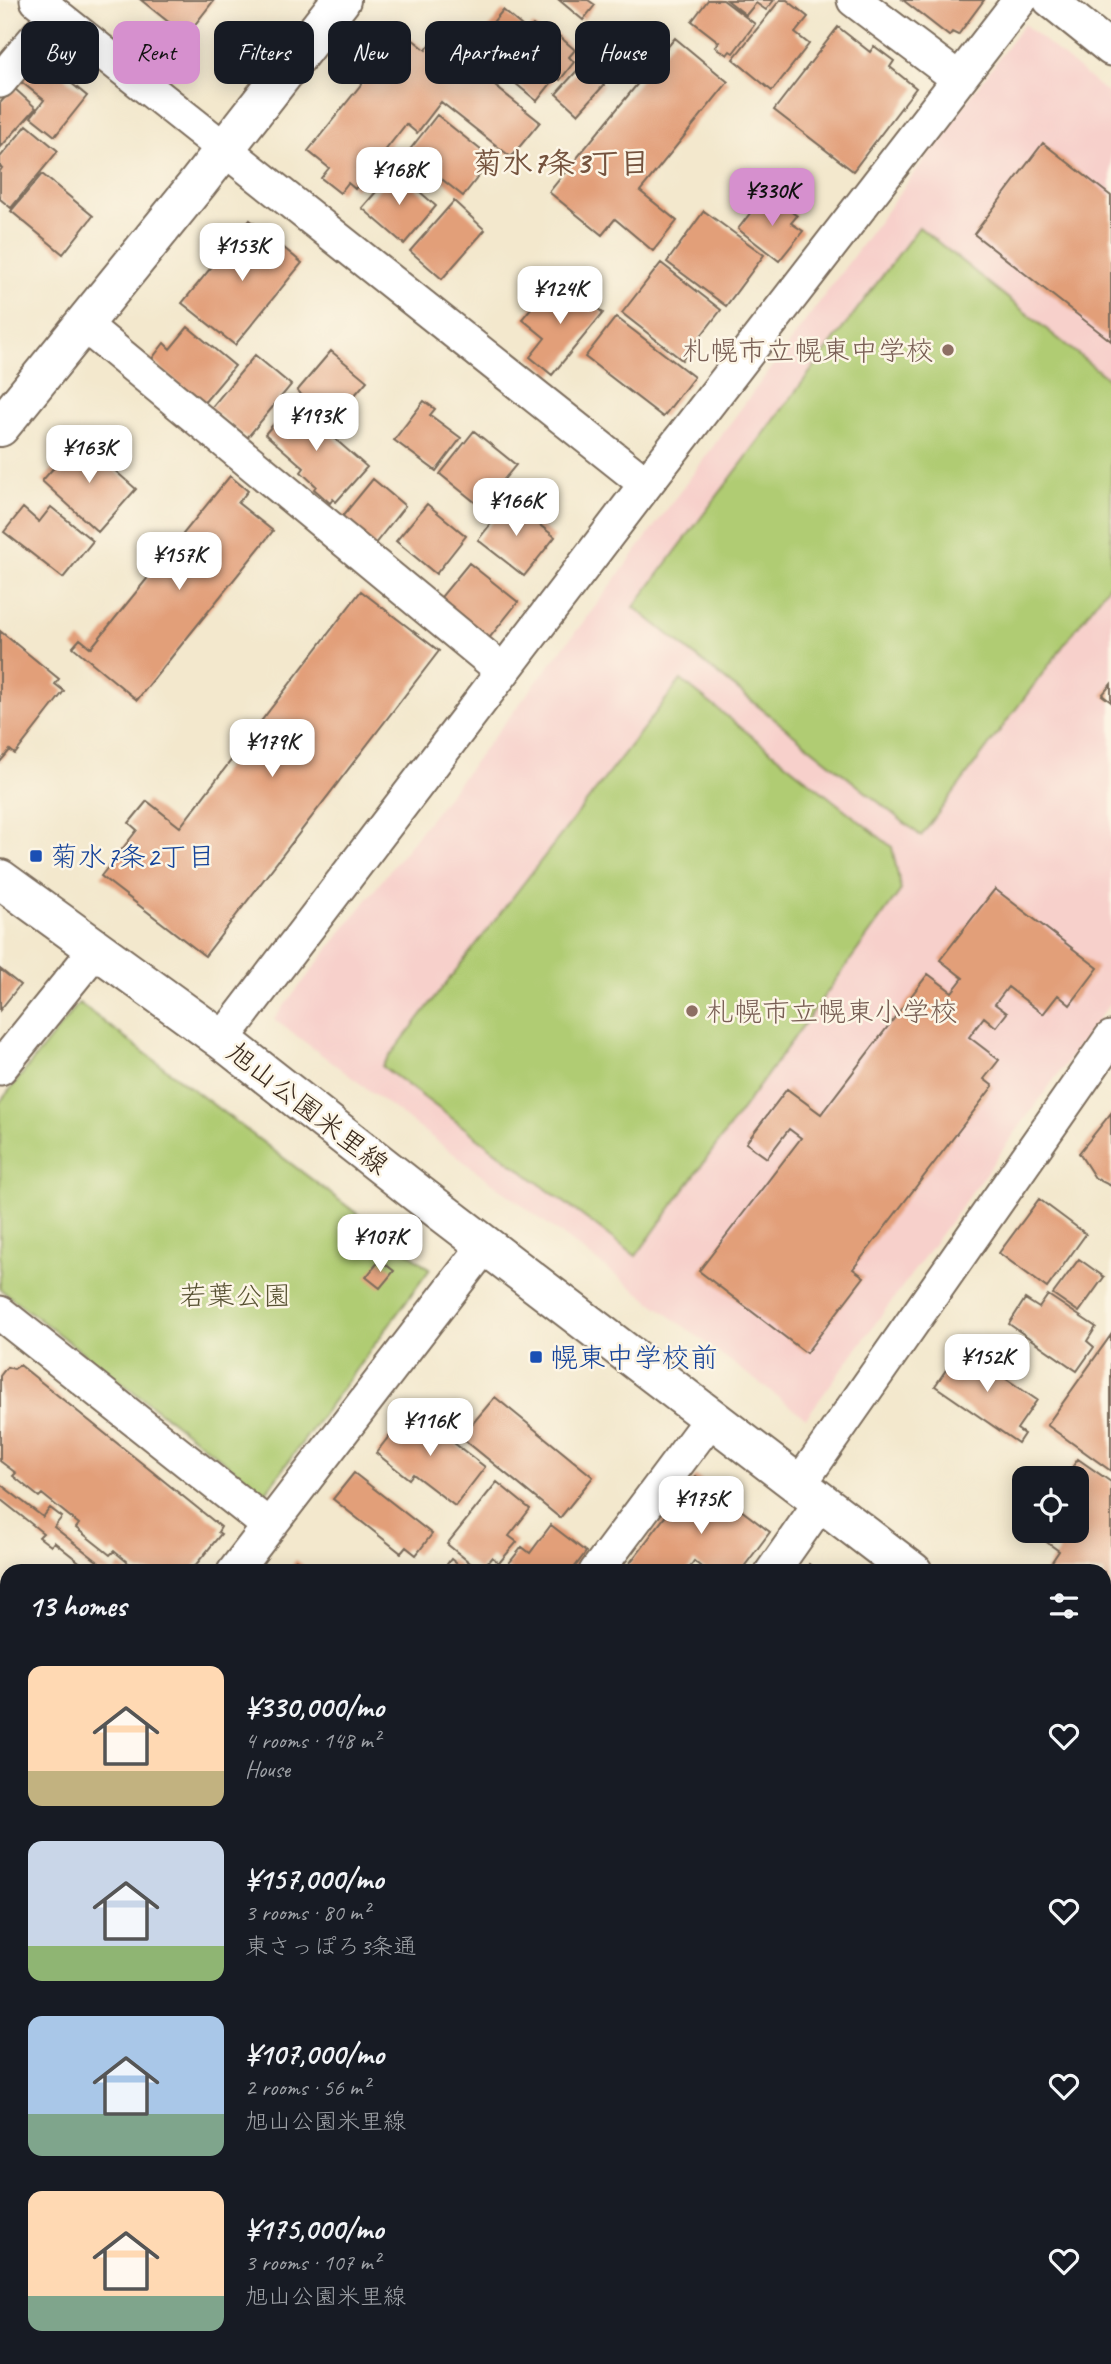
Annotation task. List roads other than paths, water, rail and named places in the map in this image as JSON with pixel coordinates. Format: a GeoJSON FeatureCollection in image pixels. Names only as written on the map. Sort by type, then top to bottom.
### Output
{"type":"FeatureCollection","features":[{"type":"Feature","properties":{"kind":"main road"},"geometry":{"type":"LineString","coordinates":[[0,427],[341,0]]}},
{"type":"Feature","properties":{"kind":"main road","name":"旭山公園米里線"},"geometry":{"type":"LineString","coordinates":[[0,879],[222,1040],[417,1193],[903,1564]]}},
{"type":"Feature","properties":{"kind":"street"},"geometry":{"type":"LineString","coordinates":[[854,0],[959,79]]}},
{"type":"Feature","properties":{"kind":"street"},"geometry":{"type":"LineString","coordinates":[[222,1040],[1020,0]]}},
{"type":"Feature","properties":{"kind":"street"},"geometry":{"type":"LineString","coordinates":[[1050,0],[1111,48]]}},
{"type":"Feature","properties":{"kind":"street"},"geometry":{"type":"LineString","coordinates":[[0,81],[46,7],[646,484]]}},
{"type":"Feature","properties":{"kind":"street"},"geometry":{"type":"LineString","coordinates":[[83,324],[503,671]]}},
{"type":"Feature","properties":{"kind":"street"},"geometry":{"type":"LineString","coordinates":[[0,1068],[97,948]]}},
{"type":"Feature","properties":{"kind":"street"},"geometry":{"type":"LineString","coordinates":[[776,1564],[810,1493],[1111,1038]]}},
{"type":"Feature","properties":{"kind":"street"},"geometry":{"type":"LineString","coordinates":[[240,1564],[486,1244]]}},
{"type":"Feature","properties":{"kind":"street"},"geometry":{"type":"LineString","coordinates":[[0,1313],[269,1526]]}},
{"type":"Feature","properties":{"kind":"street"},"geometry":{"type":"LineString","coordinates":[[602,1564],[712,1417]]}},
{"type":"Feature","properties":{"kind":"place","name":"札幌市立幌東中学校"},"geometry":{"type":"Point","coordinates":[948,350]}},
{"type":"Feature","properties":{"kind":"place","name":"菊水7条2丁目"},"geometry":{"type":"Point","coordinates":[36,856]}},
{"type":"Feature","properties":{"kind":"place","name":"札幌市立幌東小学校"},"geometry":{"type":"Point","coordinates":[692,1011]}},
{"type":"Feature","properties":{"kind":"place","name":"幌東中学校前"},"geometry":{"type":"Point","coordinates":[536,1357]}},
{"type":"Feature","properties":{"kind":"district","name":"菊水7条3丁目"},"geometry":{"type":"Point","coordinates":[561,163]}},
{"type":"Feature","properties":{"kind":"park label","name":"若葉公園"},"geometry":{"type":"Point","coordinates":[235,1295]}}]}
